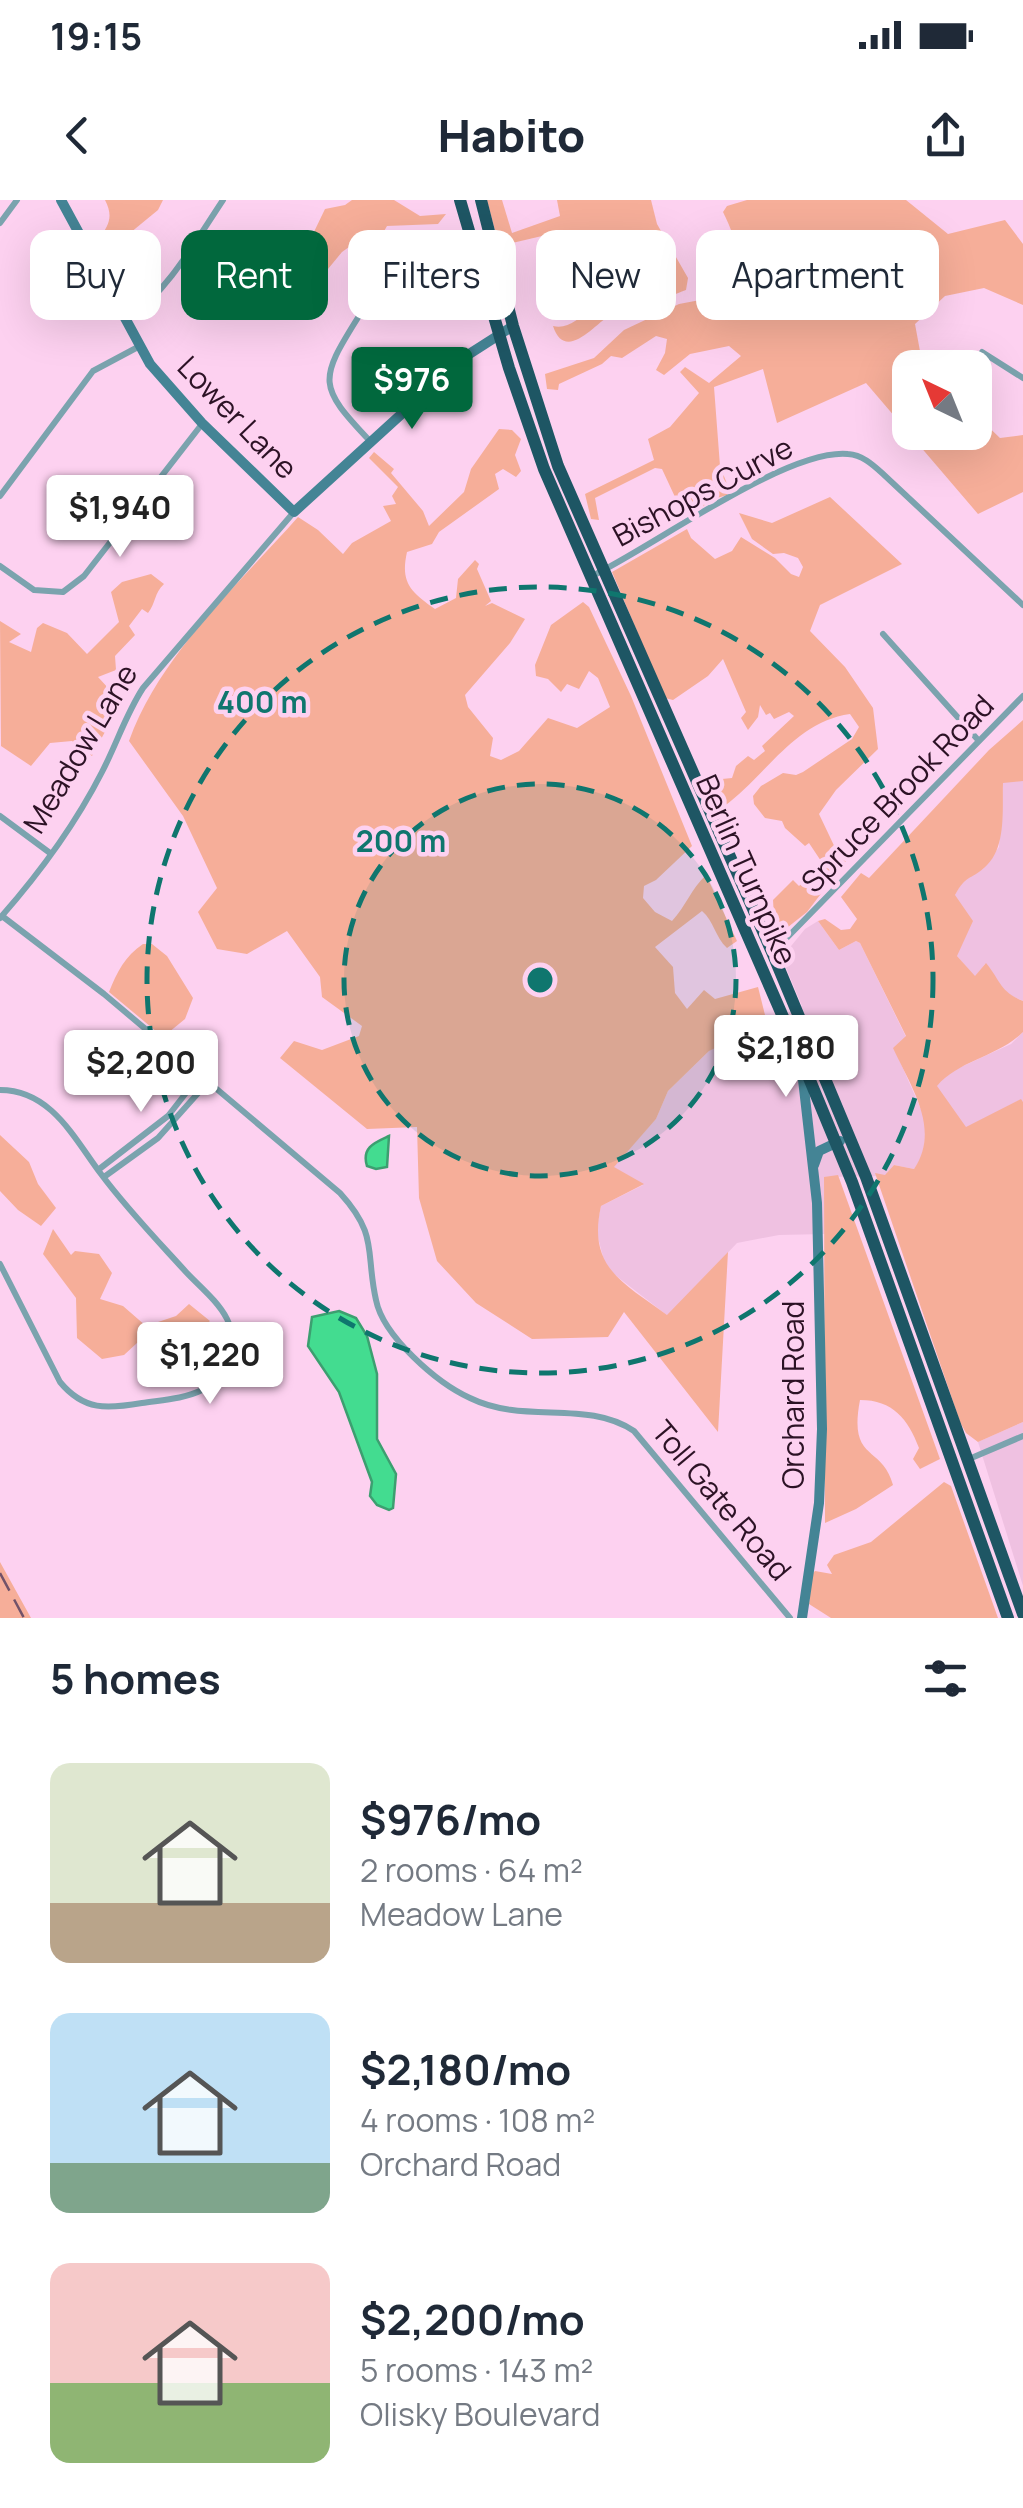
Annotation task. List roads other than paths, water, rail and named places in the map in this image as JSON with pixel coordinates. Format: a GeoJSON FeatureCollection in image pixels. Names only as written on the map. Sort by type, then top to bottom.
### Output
{"type":"FeatureCollection","features":[{"type":"Feature","properties":{"kind":"highway","name":"Berlin Turnpike"},"geometry":{"type":"LineString","coordinates":[[460,200],[498,334],[544,469],[836,1143],[878,1249],[1008,1618]]}},
{"type":"Feature","properties":{"kind":"highway","name":"Berlin Turnpike"},"geometry":{"type":"LineString","coordinates":[[481,200],[513,326],[550,442],[850,1136],[1023,1614]]}},
{"type":"Feature","properties":{"kind":"street"},"geometry":{"type":"LineString","coordinates":[[0,223],[17,200]]}},
{"type":"Feature","properties":{"kind":"street","name":"Lower Lane"},"geometry":{"type":"LineString","coordinates":[[61,200],[138,347],[202,423],[294,512]]}},
{"type":"Feature","properties":{"kind":"street"},"geometry":{"type":"LineString","coordinates":[[125,321],[143,308],[186,256],[223,200]]}},
{"type":"Feature","properties":{"kind":"street"},"geometry":{"type":"LineString","coordinates":[[357,320],[328,373],[329,391],[370,442]]}},
{"type":"Feature","properties":{"kind":"street","name":"Meadow Lane"},"geometry":{"type":"LineString","coordinates":[[1,917],[103,771],[125,718],[143,688],[294,512],[463,358],[513,326]]}},
{"type":"Feature","properties":{"kind":"street"},"geometry":{"type":"LineString","coordinates":[[0,496],[93,371],[138,347]]}},
{"type":"Feature","properties":{"kind":"street"},"geometry":{"type":"LineString","coordinates":[[992,358],[1023,378]]}},
{"type":"Feature","properties":{"kind":"street"},"geometry":{"type":"LineString","coordinates":[[0,566],[34,590],[63,592],[84,576],[202,423]]}},
{"type":"Feature","properties":{"kind":"street","name":"Bishops Curve"},"geometry":{"type":"LineString","coordinates":[[589,578],[768,477],[822,456],[846,454],[864,459],[882,472],[1023,605]]}},
{"type":"Feature","properties":{"kind":"street"},"geometry":{"type":"LineString","coordinates":[[883,634],[979,741]]}},
{"type":"Feature","properties":{"kind":"street","name":"Spruce Brook Road"},"geometry":{"type":"LineString","coordinates":[[758,960],[806,920],[918,800],[1023,696]]}},
{"type":"Feature","properties":{"kind":"street"},"geometry":{"type":"LineString","coordinates":[[0,816],[50,852]]}},
{"type":"Feature","properties":{"kind":"street","name":"Toll Gate Road"},"geometry":{"type":"LineString","coordinates":[[1,917],[81,975],[351,1205],[372,1248],[380,1314],[405,1347],[442,1380],[488,1407],[529,1414],[600,1415],[634,1430],[790,1618]]}},
{"type":"Feature","properties":{"kind":"street","name":"Orchard Road"},"geometry":{"type":"LineString","coordinates":[[798,1050],[814,1170],[820,1292],[820,1484],[802,1618]]}},
{"type":"Feature","properties":{"kind":"street"},"geometry":{"type":"LineString","coordinates":[[101,1174],[166,1130],[200,1076]]}},
{"type":"Feature","properties":{"kind":"street"},"geometry":{"type":"LineString","coordinates":[[186,1102],[208,1082]]}},
{"type":"Feature","properties":{"kind":"street"},"geometry":{"type":"LineString","coordinates":[[0,1090],[22,1092],[50,1108],[101,1174],[226,1318],[231,1353],[215,1382],[196,1393],[112,1408],[84,1404],[60,1382],[0,1264]]}},
{"type":"Feature","properties":{"kind":"street"},"geometry":{"type":"LineString","coordinates":[[814,1170],[815,1156],[850,1136]]}},
{"type":"Feature","properties":{"kind":"street"},"geometry":{"type":"LineString","coordinates":[[954,1464],[1023,1436]]}},
{"type":"Feature","properties":{"kind":"railway"},"geometry":{"type":"LineString","coordinates":[[0,1573],[24,1618]]}}]}
